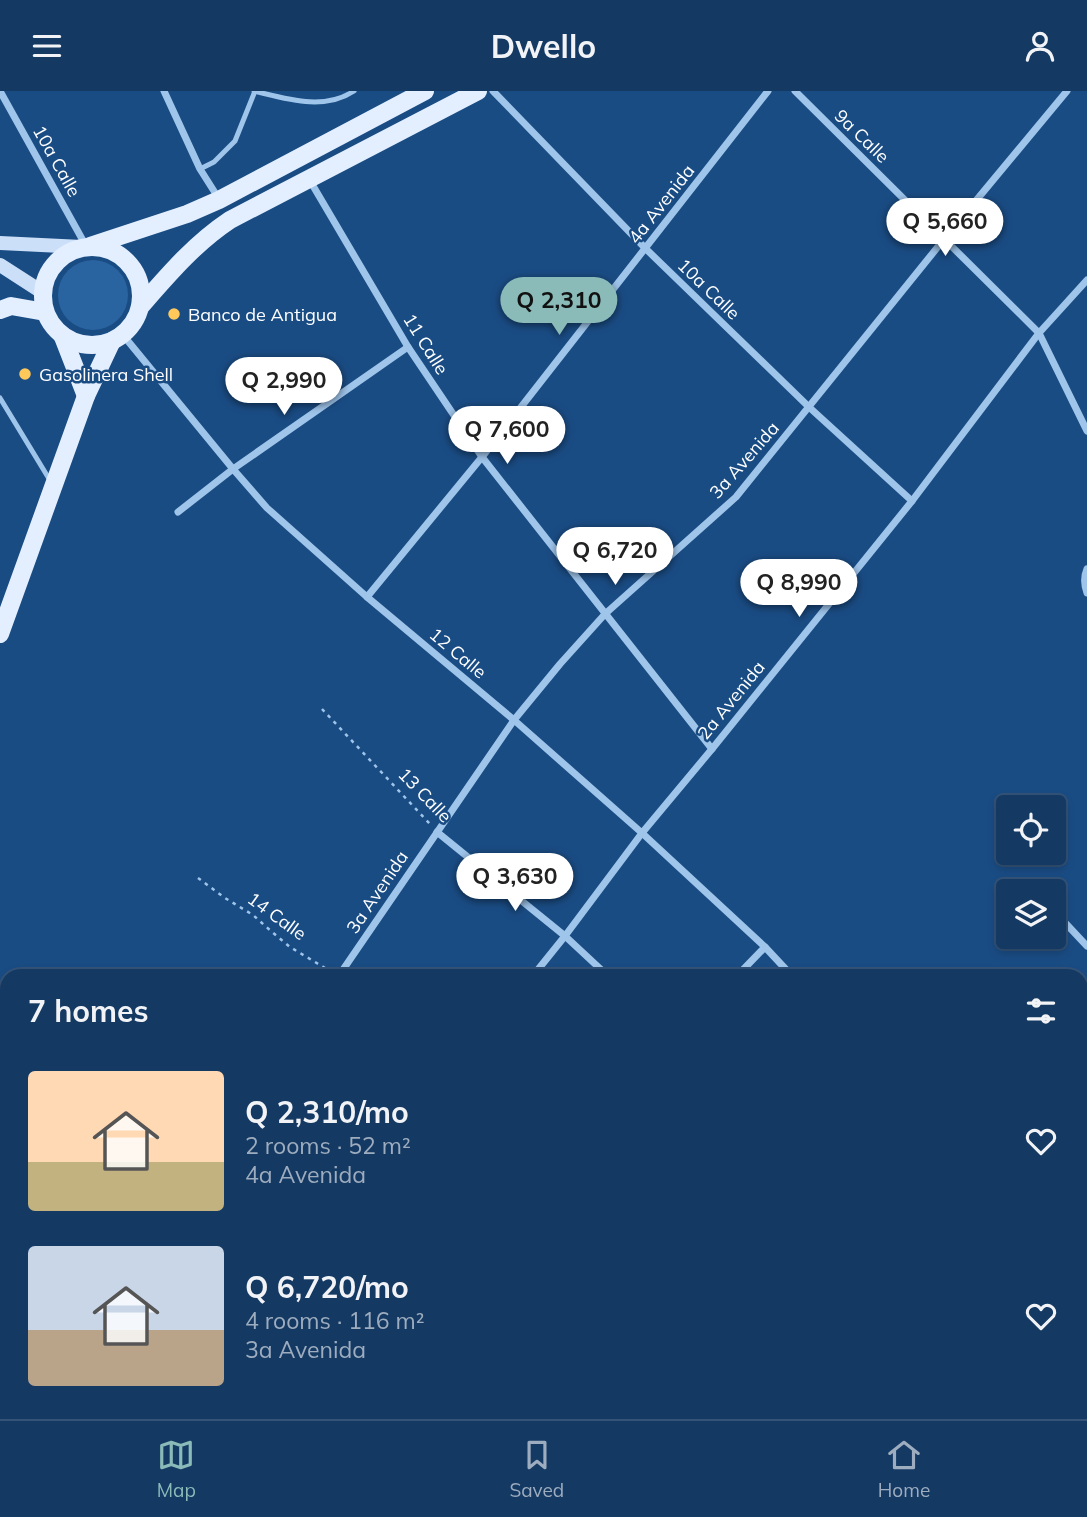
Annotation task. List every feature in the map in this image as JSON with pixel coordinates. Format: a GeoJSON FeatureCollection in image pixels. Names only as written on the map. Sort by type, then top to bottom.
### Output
{"type":"FeatureCollection","features":[{"type":"Feature","properties":{"kind":"main road"},"geometry":{"type":"LineString","coordinates":[[425,91],[187,214],[69,251],[50,268],[44,279],[42,292],[49,322],[63,337],[75,343],[100,345],[118,338],[131,327],[141,307],[185,256],[218,228],[478,91]]}},
{"type":"Feature","properties":{"kind":"main road"},"geometry":{"type":"LineString","coordinates":[[0,243],[102,247],[120,255],[134,269],[141,287],[141,307]]}},
{"type":"Feature","properties":{"kind":"main road"},"geometry":{"type":"LineString","coordinates":[[0,265],[42,292]]}},
{"type":"Feature","properties":{"kind":"main road"},"geometry":{"type":"LineString","coordinates":[[0,310],[11,306],[45,312]]}},
{"type":"Feature","properties":{"kind":"main road"},"geometry":{"type":"LineString","coordinates":[[63,337],[86,396]]}},
{"type":"Feature","properties":{"kind":"main road"},"geometry":{"type":"LineString","coordinates":[[0,634],[86,396],[118,338]]}},
{"type":"Feature","properties":{"kind":"street","name":"10a Calle"},"geometry":{"type":"LineString","coordinates":[[0,91],[86,247]]}},
{"type":"Feature","properties":{"kind":"street"},"geometry":{"type":"LineString","coordinates":[[164,91],[200,169],[219,199]]}},
{"type":"Feature","properties":{"kind":"street","name":"10a Calle"},"geometry":{"type":"LineString","coordinates":[[493,91],[646,249],[810,408],[912,501]]}},
{"type":"Feature","properties":{"kind":"street","name":"4a Avenida"},"geometry":{"type":"LineString","coordinates":[[367,597],[482,457],[768,91]]}},
{"type":"Feature","properties":{"kind":"street","name":"9a Calle"},"geometry":{"type":"LineString","coordinates":[[794,91],[1039,333],[1087,431]]}},
{"type":"Feature","properties":{"kind":"street","name":"3a Avenida"},"geometry":{"type":"LineString","coordinates":[[343,969],[514,720],[560,664],[606,614],[736,497],[1067,91]]}},
{"type":"Feature","properties":{"kind":"street","name":"11 Calle"},"geometry":{"type":"LineString","coordinates":[[309,178],[408,348],[482,457],[712,749]]}},
{"type":"Feature","properties":{"kind":"street","name":"2a Avenida"},"geometry":{"type":"LineString","coordinates":[[538,969],[642,833],[912,501],[1039,333],[1087,280]]}},
{"type":"Feature","properties":{"kind":"street","name":"12 Calle"},"geometry":{"type":"LineString","coordinates":[[118,338],[267,507],[367,597],[514,720],[642,833],[786,969]]}},
{"type":"Feature","properties":{"kind":"street"},"geometry":{"type":"LineString","coordinates":[[178,512],[233,469],[408,348]]}},
{"type":"Feature","properties":{"kind":"street"},"geometry":{"type":"LineString","coordinates":[[1086,572],[1087,593]]}},
{"type":"Feature","properties":{"kind":"street","name":"13 Calle"},"geometry":{"type":"LineString","coordinates":[[437,832],[565,936],[600,969]]}},
{"type":"Feature","properties":{"kind":"street"},"geometry":{"type":"LineString","coordinates":[[1066,924],[1087,946]]}},
{"type":"Feature","properties":{"kind":"street"},"geometry":{"type":"LineString","coordinates":[[744,969],[765,947]]}},
{"type":"Feature","properties":{"kind":"lane"},"geometry":{"type":"LineString","coordinates":[[200,169],[214,162],[235,141],[255,91],[299,102],[324,102],[354,91]]}},
{"type":"Feature","properties":{"kind":"lane"},"geometry":{"type":"LineString","coordinates":[[0,398],[54,487]]}},
{"type":"Feature","properties":{"kind":"path","name":"13 Calle"},"geometry":{"type":"LineString","coordinates":[[322,709],[437,832]]}},
{"type":"Feature","properties":{"kind":"path","name":"14 Calle"},"geometry":{"type":"LineString","coordinates":[[198,878],[253,915],[290,947],[326,969]]}},
{"type":"Feature","properties":{"kind":"shaded area"},"geometry":{"type":"Polygon","coordinates":[[[93,260],[118,270],[128,295],[118,320],[93,330],[68,320],[58,295],[68,270],[93,260]]]}},
{"type":"Feature","properties":{"kind":"place","name":"Banco de Antigua"},"geometry":{"type":"Point","coordinates":[174,314]}},
{"type":"Feature","properties":{"kind":"place","name":"Gasolinera Shell"},"geometry":{"type":"Point","coordinates":[25,374]}}]}
